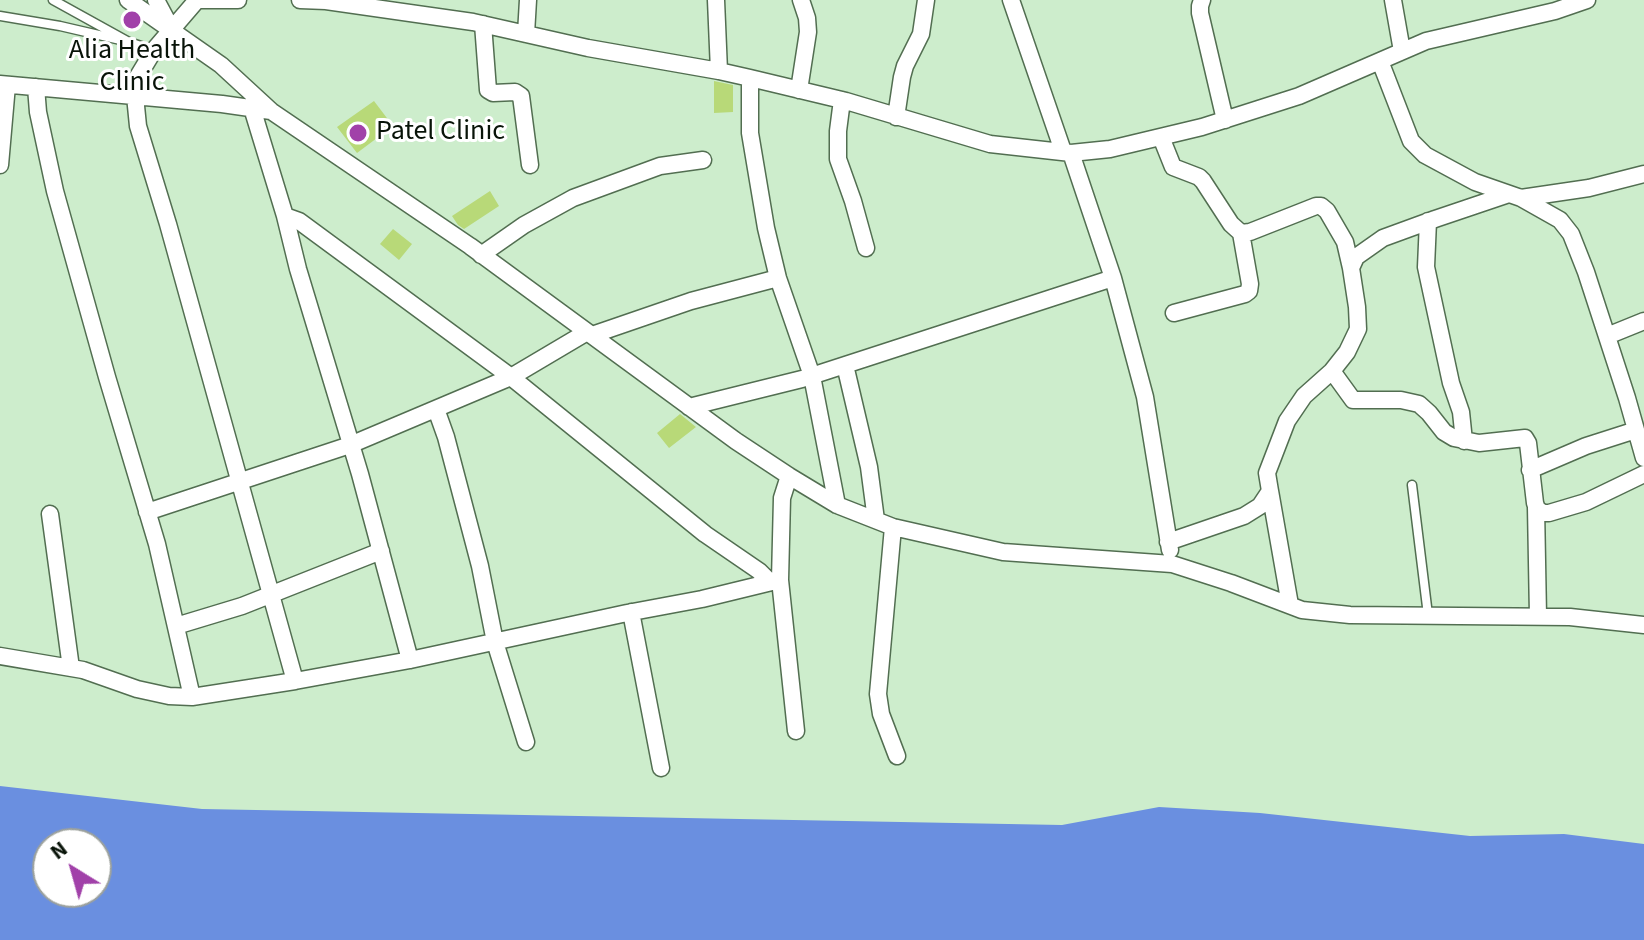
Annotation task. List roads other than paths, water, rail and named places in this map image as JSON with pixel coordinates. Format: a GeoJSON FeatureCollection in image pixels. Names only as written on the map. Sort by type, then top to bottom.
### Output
{"type":"FeatureCollection","features":[{"type":"Feature","properties":{"kind":"street"},"geometry":{"type":"LineString","coordinates":[[128,0],[221,65],[271,111],[481,255],[689,407],[837,505],[893,527],[1003,552],[1172,564],[1302,610],[1350,615],[1570,617],[1644,625]]}},
{"type":"Feature","properties":{"kind":"street"},"geometry":{"type":"LineString","coordinates":[[156,0],[171,29]]}},
{"type":"Feature","properties":{"kind":"street"},"geometry":{"type":"LineString","coordinates":[[238,0],[197,0],[154,50],[134,83],[135,96],[138,126],[295,681]]}},
{"type":"Feature","properties":{"kind":"street"},"geometry":{"type":"LineString","coordinates":[[300,0],[483,24],[588,48],[750,78],[842,100],[990,144],[1067,152],[1110,149],[1225,120],[1299,96],[1426,41],[1553,6],[1587,0]]}},
{"type":"Feature","properties":{"kind":"street"},"geometry":{"type":"LineString","coordinates":[[526,34],[528,0]]}},
{"type":"Feature","properties":{"kind":"street"},"geometry":{"type":"LineString","coordinates":[[716,0],[719,71]]}},
{"type":"Feature","properties":{"kind":"street"},"geometry":{"type":"LineString","coordinates":[[799,90],[808,32],[801,0]]}},
{"type":"Feature","properties":{"kind":"street"},"geometry":{"type":"LineString","coordinates":[[896,117],[902,77],[921,34],[926,0]]}},
{"type":"Feature","properties":{"kind":"street"},"geometry":{"type":"LineString","coordinates":[[1011,0],[1113,278],[1145,397],[1172,564]]}},
{"type":"Feature","properties":{"kind":"street"},"geometry":{"type":"LineString","coordinates":[[1202,0],[1200,13],[1225,120]]}},
{"type":"Feature","properties":{"kind":"street"},"geometry":{"type":"LineString","coordinates":[[1393,0],[1402,51]]}},
{"type":"Feature","properties":{"kind":"street"},"geometry":{"type":"LineString","coordinates":[[483,24],[488,90],[493,93],[515,92],[521,96],[530,165]]}},
{"type":"Feature","properties":{"kind":"street"},"geometry":{"type":"LineString","coordinates":[[1380,61],[1411,141],[1425,155],[1475,182],[1515,196],[1560,220],[1571,234],[1638,421],[1644,458]]}},
{"type":"Feature","properties":{"kind":"street"},"geometry":{"type":"LineString","coordinates":[[750,78],[750,133],[766,228],[778,278],[812,376],[837,505]]}},
{"type":"Feature","properties":{"kind":"street"},"geometry":{"type":"LineString","coordinates":[[0,165],[3,84],[271,111]]}},
{"type":"Feature","properties":{"kind":"street"},"geometry":{"type":"LineString","coordinates":[[36,87],[38,112],[55,191],[157,544],[192,697]]}},
{"type":"Feature","properties":{"kind":"street"},"geometry":{"type":"LineString","coordinates":[[842,100],[838,159],[866,248]]}},
{"type":"Feature","properties":{"kind":"street"},"geometry":{"type":"LineString","coordinates":[[252,108],[360,474],[410,660]]}},
{"type":"Feature","properties":{"kind":"street"},"geometry":{"type":"LineString","coordinates":[[1161,137],[1173,167],[1199,177],[1231,224],[1241,233],[1250,284],[1245,294],[1174,313]]}},
{"type":"Feature","properties":{"kind":"street"},"geometry":{"type":"LineString","coordinates":[[481,255],[524,225],[573,198],[660,166],[703,160]]}},
{"type":"Feature","properties":{"kind":"street"},"geometry":{"type":"LineString","coordinates":[[1351,268],[1356,257],[1383,238],[1428,221],[1515,196],[1589,188],[1644,174]]}},
{"type":"Feature","properties":{"kind":"street"},"geometry":{"type":"LineString","coordinates":[[1241,233],[1321,206],[1331,216],[1345,242],[1357,307],[1358,329],[1347,352],[1332,371],[1304,396],[1287,421],[1267,473],[1290,605]]}},
{"type":"Feature","properties":{"kind":"street"},"geometry":{"type":"LineString","coordinates":[[285,216],[299,221],[511,377],[705,534],[775,581]]}},
{"type":"Feature","properties":{"kind":"street"},"geometry":{"type":"LineString","coordinates":[[1428,221],[1426,267],[1451,383],[1461,412],[1464,441]]}},
{"type":"Feature","properties":{"kind":"street"},"geometry":{"type":"LineString","coordinates":[[147,512],[350,445],[511,377],[590,333],[778,278]]}},
{"type":"Feature","properties":{"kind":"street"},"geometry":{"type":"LineString","coordinates":[[689,407],[812,376],[1113,278]]}},
{"type":"Feature","properties":{"kind":"street"},"geometry":{"type":"LineString","coordinates":[[1607,336],[1644,321]]}},
{"type":"Feature","properties":{"kind":"street"},"geometry":{"type":"LineString","coordinates":[[845,365],[869,467],[876,520]]}},
{"type":"Feature","properties":{"kind":"street"},"geometry":{"type":"LineString","coordinates":[[1332,371],[1353,400],[1401,400],[1419,404],[1444,432],[1464,441],[1479,443],[1525,438],[1536,507],[1538,616]]}},
{"type":"Feature","properties":{"kind":"street"},"geometry":{"type":"LineString","coordinates":[[436,409],[480,566],[495,642],[526,742]]}},
{"type":"Feature","properties":{"kind":"street"},"geometry":{"type":"LineString","coordinates":[[1530,470],[1638,421]]}},
{"type":"Feature","properties":{"kind":"street"},"geometry":{"type":"LineString","coordinates":[[1536,507],[1543,513],[1561,510],[1600,496],[1644,474]]}},
{"type":"Feature","properties":{"kind":"street"},"geometry":{"type":"LineString","coordinates":[[789,476],[782,498],[775,581],[796,731]]}},
{"type":"Feature","properties":{"kind":"street"},"geometry":{"type":"LineString","coordinates":[[1168,542],[1254,511],[1270,491]]}},
{"type":"Feature","properties":{"kind":"street"},"geometry":{"type":"LineString","coordinates":[[50,514],[71,668]]}},
{"type":"Feature","properties":{"kind":"street"},"geometry":{"type":"LineString","coordinates":[[893,527],[878,694],[881,714],[897,756]]}},
{"type":"Feature","properties":{"kind":"street"},"geometry":{"type":"LineString","coordinates":[[176,626],[242,606],[381,551]]}},
{"type":"Feature","properties":{"kind":"street"},"geometry":{"type":"LineString","coordinates":[[0,656],[71,668],[169,696],[192,697],[410,660],[775,581]]}},
{"type":"Feature","properties":{"kind":"street"},"geometry":{"type":"LineString","coordinates":[[631,612],[661,768]]}},
{"type":"Feature","properties":{"kind":"lane"},"geometry":{"type":"LineString","coordinates":[[53,0],[129,42]]}},
{"type":"Feature","properties":{"kind":"lane"},"geometry":{"type":"LineString","coordinates":[[0,16],[60,26],[154,50]]}},
{"type":"Feature","properties":{"kind":"lane"},"geometry":{"type":"LineString","coordinates":[[1412,485],[1428,615]]}},
{"type":"Feature","properties":{"kind":"water"},"geometry":{"type":"Polygon","coordinates":[[[0,786],[202,809],[1062,825],[1159,807],[1260,813],[1470,836],[1564,834],[1644,844],[1644,940],[0,940],[0,786]]]}},
{"type":"Feature","properties":{"kind":"place","name":"Alia Health Clinic"},"geometry":{"type":"Point","coordinates":[132,20]}},
{"type":"Feature","properties":{"kind":"place","name":"Patel Clinic"},"geometry":{"type":"Point","coordinates":[358,133]}}]}
